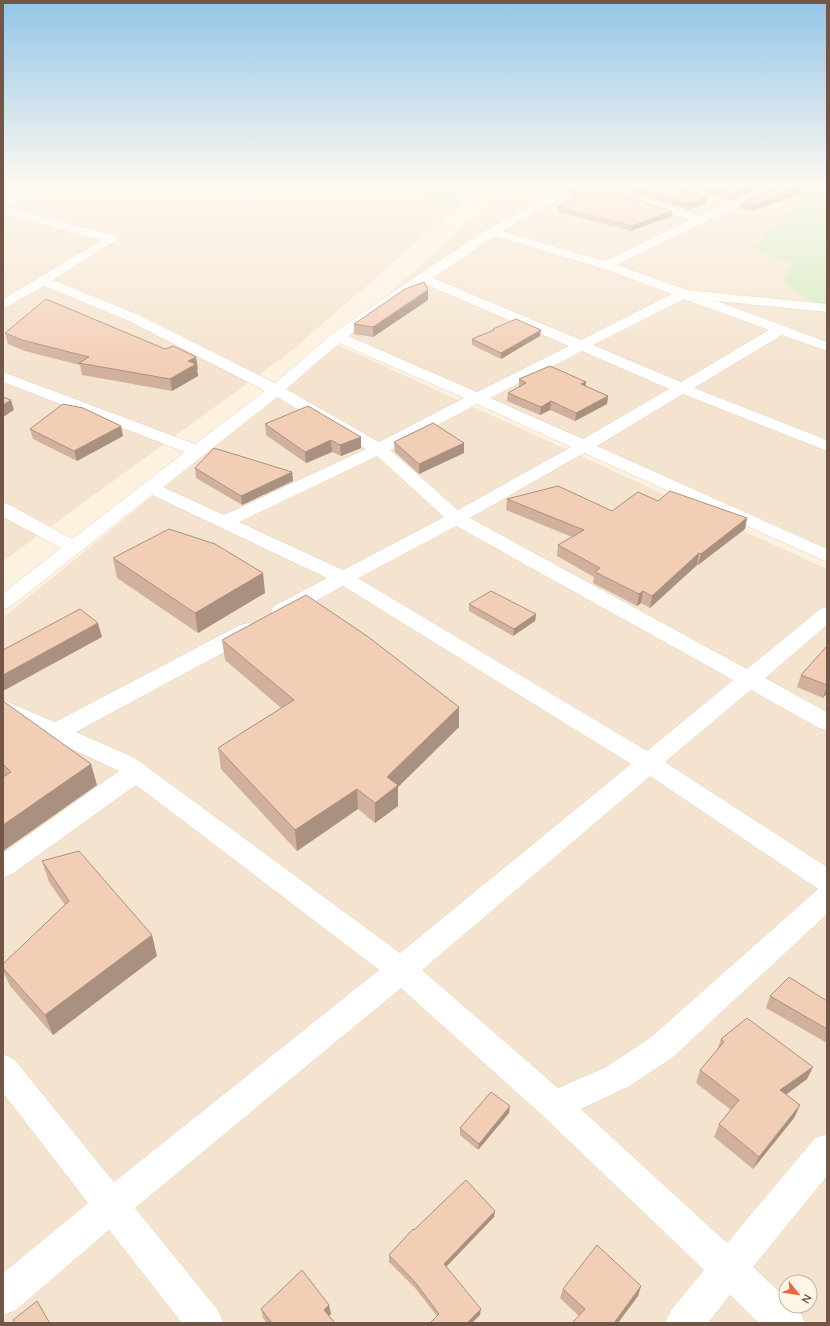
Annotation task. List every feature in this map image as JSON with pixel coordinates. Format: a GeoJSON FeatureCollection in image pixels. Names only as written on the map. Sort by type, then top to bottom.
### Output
{"type":"FeatureCollection","features":[{"type":"Feature","properties":{"kind":"street"},"geometry":{"type":"LineString","coordinates":[[3,305],[102,245]]}},
{"type":"Feature","properties":{"kind":"street"},"geometry":{"type":"LineString","coordinates":[[3,603],[276,390],[337,337],[473,245]]}},
{"type":"Feature","properties":{"kind":"street"},"geometry":{"type":"LineString","coordinates":[[536,245],[606,265],[827,347]]}},
{"type":"Feature","properties":{"kind":"street"},"geometry":{"type":"LineString","coordinates":[[606,265],[648,245]]}},
{"type":"Feature","properties":{"kind":"street"},"geometry":{"type":"LineString","coordinates":[[423,278],[681,388],[827,446]]}},
{"type":"Feature","properties":{"kind":"street"},"geometry":{"type":"LineString","coordinates":[[43,281],[134,318],[276,390],[379,449],[456,518],[827,722]]}},
{"type":"Feature","properties":{"kind":"street"},"geometry":{"type":"LineString","coordinates":[[224,522],[379,449],[683,294],[827,308]]}},
{"type":"Feature","properties":{"kind":"street"},"geometry":{"type":"LineString","coordinates":[[56,732],[456,518],[584,446],[780,330]]}},
{"type":"Feature","properties":{"kind":"street"},"geometry":{"type":"LineString","coordinates":[[337,337],[477,398],[827,556]]}},
{"type":"Feature","properties":{"kind":"street"},"geometry":{"type":"LineString","coordinates":[[3,377],[197,451]]}},
{"type":"Feature","properties":{"kind":"street"},"geometry":{"type":"LineString","coordinates":[[151,488],[343,578],[648,763],[827,881]]}},
{"type":"Feature","properties":{"kind":"street"},"geometry":{"type":"LineString","coordinates":[[3,510],[74,548]]}},
{"type":"Feature","properties":{"kind":"street"},"geometry":{"type":"LineString","coordinates":[[3,1297],[112,1205],[401,970],[827,614]]}},
{"type":"Feature","properties":{"kind":"street"},"geometry":{"type":"LineString","coordinates":[[3,708],[126,764],[401,970],[554,1105],[786,1323]]}},
{"type":"Feature","properties":{"kind":"street"},"geometry":{"type":"LineString","coordinates":[[3,867],[136,772]]}},
{"type":"Feature","properties":{"kind":"street"},"geometry":{"type":"LineString","coordinates":[[554,1105],[617,1077],[661,1048],[827,897]]}},
{"type":"Feature","properties":{"kind":"street"},"geometry":{"type":"LineString","coordinates":[[3,1069],[204,1323]]}},
{"type":"Feature","properties":{"kind":"street"},"geometry":{"type":"LineString","coordinates":[[684,1323],[827,1150]]}},
{"type":"Feature","properties":{"kind":"shaded area"},"geometry":{"type":"Polygon","coordinates":[[[3,245],[414,245],[289,353],[3,561],[3,245]]]}},
{"type":"Feature","properties":{"kind":"shaded area"},"geometry":{"type":"Polygon","coordinates":[[[443,245],[827,245],[827,548],[345,334],[443,245]]]}},
{"type":"Feature","properties":{"kind":"shaded area"},"geometry":{"type":"Polygon","coordinates":[[[338,345],[827,569],[827,1323],[3,1323],[3,618],[338,345]]]}},
{"type":"Feature","properties":{"kind":"green space"},"geometry":{"type":"Polygon","coordinates":[[[827,245],[827,304],[814,303],[808,300],[797,293],[783,279],[793,263],[771,257],[755,246],[827,245]]]}},
{"type":"Feature","properties":{"kind":"building"},"geometry":{"type":"Polygon","coordinates":[[[424,282],[428,290],[373,327],[354,324],[405,289],[424,282]]]}},
{"type":"Feature","properties":{"kind":"building"},"geometry":{"type":"Polygon","coordinates":[[[46,299],[165,349],[173,346],[196,357],[188,361],[196,364],[170,379],[79,363],[89,357],[22,340],[5,333],[46,299]]]}},
{"type":"Feature","properties":{"kind":"building"},"geometry":{"type":"Polygon","coordinates":[[[516,319],[541,330],[501,353],[472,339],[494,330],[493,329],[516,319]]]}},
{"type":"Feature","properties":{"kind":"building"},"geometry":{"type":"Polygon","coordinates":[[[550,366],[586,382],[581,384],[608,396],[576,413],[551,401],[541,407],[508,393],[526,383],[519,379],[550,366]]]}},
{"type":"Feature","properties":{"kind":"building"},"geometry":{"type":"Polygon","coordinates":[[[3,397],[11,400],[3,405],[3,397]]]}},
{"type":"Feature","properties":{"kind":"building"},"geometry":{"type":"Polygon","coordinates":[[[63,404],[83,408],[121,426],[74,451],[30,429],[63,404]]]}},
{"type":"Feature","properties":{"kind":"building"},"geometry":{"type":"Polygon","coordinates":[[[308,406],[361,437],[340,445],[331,440],[305,452],[265,424],[308,406]]]}},
{"type":"Feature","properties":{"kind":"building"},"geometry":{"type":"Polygon","coordinates":[[[433,423],[464,443],[419,464],[394,442],[433,423]]]}},
{"type":"Feature","properties":{"kind":"building"},"geometry":{"type":"Polygon","coordinates":[[[214,448],[292,472],[241,496],[195,468],[214,448]]]}},
{"type":"Feature","properties":{"kind":"building"},"geometry":{"type":"Polygon","coordinates":[[[558,486],[612,511],[638,492],[658,501],[670,491],[747,518],[701,554],[699,553],[652,596],[643,591],[639,594],[595,572],[600,568],[558,545],[584,530],[507,499],[558,486]]]}},
{"type":"Feature","properties":{"kind":"building"},"geometry":{"type":"Polygon","coordinates":[[[169,529],[215,544],[263,573],[195,613],[113,558],[169,529]]]}},
{"type":"Feature","properties":{"kind":"building"},"geometry":{"type":"Polygon","coordinates":[[[491,591],[536,614],[514,629],[469,604],[491,591]]]}},
{"type":"Feature","properties":{"kind":"building"},"geometry":{"type":"Polygon","coordinates":[[[306,595],[367,636],[459,707],[387,777],[398,785],[375,803],[357,789],[295,830],[218,748],[294,700],[222,640],[306,595]]]}},
{"type":"Feature","properties":{"kind":"building"},"geometry":{"type":"Polygon","coordinates":[[[80,609],[98,623],[3,675],[3,650],[80,609]]]}},
{"type":"Feature","properties":{"kind":"building"},"geometry":{"type":"Polygon","coordinates":[[[827,646],[827,685],[801,675],[827,646]]]}},
{"type":"Feature","properties":{"kind":"building"},"geometry":{"type":"Polygon","coordinates":[[[3,701],[91,764],[3,825],[3,777],[11,772],[3,764],[3,701]]]}},
{"type":"Feature","properties":{"kind":"building"},"geometry":{"type":"Polygon","coordinates":[[[79,851],[152,935],[45,1015],[3,968],[3,964],[69,901],[42,861],[79,851]]]}},
{"type":"Feature","properties":{"kind":"building"},"geometry":{"type":"Polygon","coordinates":[[[789,977],[827,1001],[827,1029],[770,996],[789,977]]]}},
{"type":"Feature","properties":{"kind":"building"},"geometry":{"type":"Polygon","coordinates":[[[747,1018],[813,1067],[780,1090],[800,1105],[759,1157],[719,1124],[739,1100],[700,1070],[724,1042],[721,1039],[747,1018]]]}},
{"type":"Feature","properties":{"kind":"building"},"geometry":{"type":"Polygon","coordinates":[[[491,1092],[510,1106],[479,1144],[460,1128],[491,1092]]]}},
{"type":"Feature","properties":{"kind":"building"},"geometry":{"type":"Polygon","coordinates":[[[466,1180],[495,1211],[444,1264],[481,1309],[467,1323],[430,1323],[439,1314],[415,1282],[389,1255],[413,1229],[414,1230],[466,1180]]]}},
{"type":"Feature","properties":{"kind":"building"},"geometry":{"type":"Polygon","coordinates":[[[597,1245],[641,1286],[614,1323],[572,1323],[585,1309],[563,1289],[597,1245]]]}},
{"type":"Feature","properties":{"kind":"building"},"geometry":{"type":"Polygon","coordinates":[[[302,1270],[329,1305],[324,1310],[335,1323],[272,1323],[261,1309],[302,1270]]]}},
{"type":"Feature","properties":{"kind":"building"},"geometry":{"type":"Polygon","coordinates":[[[37,1301],[49,1322],[15,1323],[13,1320],[37,1301]]]}}]}
